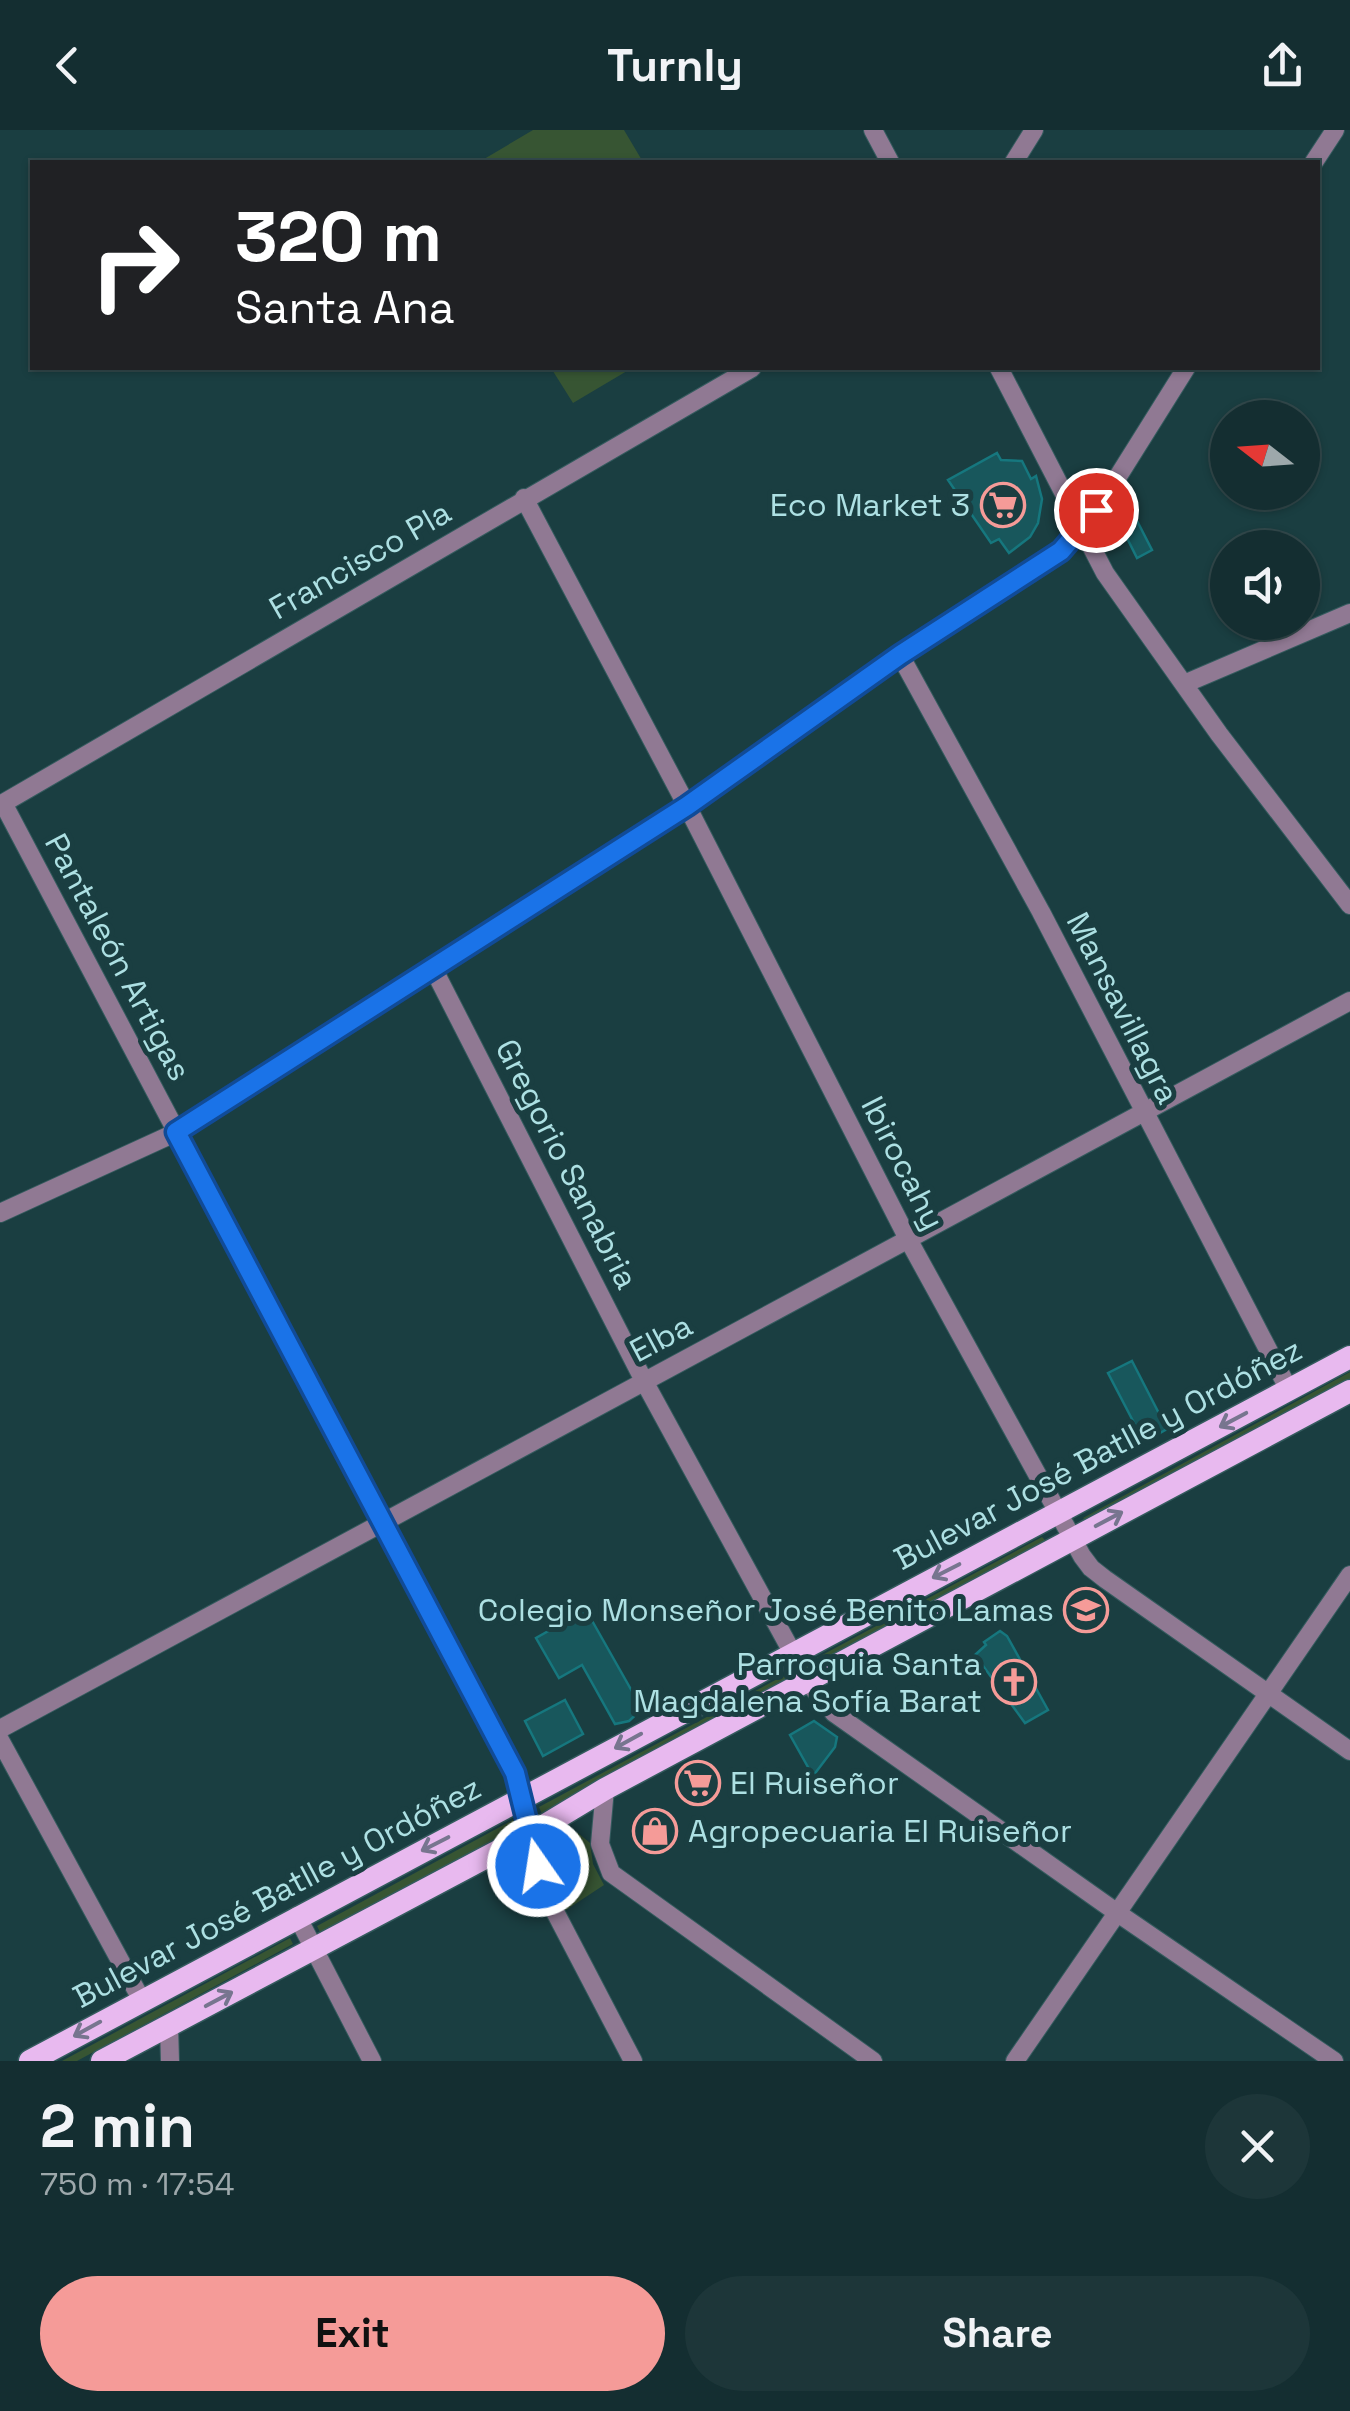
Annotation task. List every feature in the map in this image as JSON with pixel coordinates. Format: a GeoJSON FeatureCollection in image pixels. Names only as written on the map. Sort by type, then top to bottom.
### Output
{"type":"FeatureCollection","features":[{"type":"Feature","properties":{"kind":"main road","name":"Bulevar José Batlle y Ordóñez"},"geometry":{"type":"LineString","coordinates":[[30,2061],[1350,1357]]}},
{"type":"Feature","properties":{"kind":"main road","name":"Bulevar José Batlle y Ordóñez"},"geometry":{"type":"LineString","coordinates":[[102,2061],[1350,1390]]}},
{"type":"Feature","properties":{"kind":"street"},"geometry":{"type":"LineString","coordinates":[[873,130],[889,160]]}},
{"type":"Feature","properties":{"kind":"street"},"geometry":{"type":"LineString","coordinates":[[1015,160],[1034,130]]}},
{"type":"Feature","properties":{"kind":"street"},"geometry":{"type":"LineString","coordinates":[[1315,160],[1334,130]]}},
{"type":"Feature","properties":{"kind":"street","name":"Francisco Pla"},"geometry":{"type":"LineString","coordinates":[[1,804],[748,370]]}},
{"type":"Feature","properties":{"kind":"street"},"geometry":{"type":"LineString","coordinates":[[999,370],[1105,573],[1350,905]]}},
{"type":"Feature","properties":{"kind":"street"},"geometry":{"type":"LineString","coordinates":[[0,1214],[176,1132],[687,806],[900,655],[1061,551],[1082,528],[1185,370]]}},
{"type":"Feature","properties":{"kind":"street","name":"Ibirocahy"},"geometry":{"type":"LineString","coordinates":[[524,498],[687,806],[908,1239],[1091,1568],[1350,1751]]}},
{"type":"Feature","properties":{"kind":"street"},"geometry":{"type":"LineString","coordinates":[[1184,684],[1350,613]]}},
{"type":"Feature","properties":{"kind":"street","name":"Mansavillagra"},"geometry":{"type":"LineString","coordinates":[[900,655],[1049,929],[1289,1390]]}},
{"type":"Feature","properties":{"kind":"street","name":"Pantaleón Artigas"},"geometry":{"type":"LineString","coordinates":[[1,804],[515,1773],[538,1866],[556,1918],[632,2061]]}},
{"type":"Feature","properties":{"kind":"street","name":"Gregorio Sanabria"},"geometry":{"type":"LineString","coordinates":[[432,966],[644,1381],[792,1652]]}},
{"type":"Feature","properties":{"kind":"street","name":"Elba"},"geometry":{"type":"LineString","coordinates":[[0,1728],[1350,1001]]}},
{"type":"Feature","properties":{"kind":"street"},"geometry":{"type":"LineString","coordinates":[[1015,2061],[1350,1576]]}},
{"type":"Feature","properties":{"kind":"street"},"geometry":{"type":"LineString","coordinates":[[808,1682],[834,1712],[1118,1914],[1334,2061]]}},
{"type":"Feature","properties":{"kind":"street"},"geometry":{"type":"LineString","coordinates":[[0,1740],[141,2000]]}},
{"type":"Feature","properties":{"kind":"street"},"geometry":{"type":"LineString","coordinates":[[606,1789],[600,1844],[611,1873],[874,2061]]}},
{"type":"Feature","properties":{"kind":"street"},"geometry":{"type":"LineString","coordinates":[[298,1916],[372,2061]]}},
{"type":"Feature","properties":{"kind":"street"},"geometry":{"type":"LineString","coordinates":[[169,2026],[170,2061]]}},
{"type":"Feature","properties":{"kind":"green space"},"geometry":{"type":"Polygon","coordinates":[[[533,130],[624,130],[642,160],[482,160],[533,130]]]}},
{"type":"Feature","properties":{"kind":"green space"},"geometry":{"type":"Polygon","coordinates":[[[552,370],[629,370],[573,403],[552,370]]]}},
{"type":"Feature","properties":{"kind":"green space"},"geometry":{"type":"Polygon","coordinates":[[[1350,1372],[1350,1380],[1083,1518],[1350,1372]]]}},
{"type":"Feature","properties":{"kind":"green space"},"geometry":{"type":"Polygon","coordinates":[[[1042,1537],[1047,1542],[542,1814],[539,1807],[1042,1537]]]}},
{"type":"Feature","properties":{"kind":"green space"},"geometry":{"type":"Polygon","coordinates":[[[513,1820],[516,1828],[320,1932],[317,1926],[513,1820]]]}},
{"type":"Feature","properties":{"kind":"green space"},"geometry":{"type":"Polygon","coordinates":[[[565,1833],[578,1833],[590,1843],[593,1864],[604,1885],[563,1912],[548,1862],[549,1841],[565,1833]]]}},
{"type":"Feature","properties":{"kind":"green space"},"geometry":{"type":"Polygon","coordinates":[[[290,1938],[293,1944],[77,2061],[62,2061],[290,1938]]]}},
{"type":"Feature","properties":{"kind":"building","name":"Eco Market 3"},"geometry":{"type":"Polygon","coordinates":[[[997,453],[1001,460],[1022,461],[1031,479],[1036,476],[1042,499],[1038,523],[1030,537],[1009,553],[999,539],[991,543],[948,480],[997,453]]]}},
{"type":"Feature","properties":{"kind":"building"},"geometry":{"type":"Polygon","coordinates":[[[1133,513],[1152,550],[1137,558],[1118,520],[1133,513]]]}},
{"type":"Feature","properties":{"kind":"building"},"geometry":{"type":"Polygon","coordinates":[[[1132,1361],[1167,1429],[1144,1442],[1108,1373],[1132,1361]]]}},
{"type":"Feature","properties":{"kind":"building"},"geometry":{"type":"Polygon","coordinates":[[[586,1610],[642,1709],[629,1721],[615,1724],[582,1665],[559,1678],[536,1638],[586,1610]]]}},
{"type":"Feature","properties":{"kind":"building","name":"Parroquia Santa Magdalena Sofía Barat"},"geometry":{"type":"Polygon","coordinates":[[[1000,1631],[1007,1636],[1048,1710],[1025,1723],[975,1655],[986,1645],[984,1642],[1000,1631]]]}},
{"type":"Feature","properties":{"kind":"building"},"geometry":{"type":"Polygon","coordinates":[[[565,1700],[583,1734],[543,1756],[525,1721],[565,1700]]]}},
{"type":"Feature","properties":{"kind":"building"},"geometry":{"type":"Polygon","coordinates":[[[814,1721],[837,1737],[835,1747],[813,1776],[790,1735],[814,1721]]]}},
{"type":"Feature","properties":{"kind":"place","name":"Eco Market 3"},"geometry":{"type":"Point","coordinates":[1003,505]}},
{"type":"Feature","properties":{"kind":"place","name":"Colegio Monseñor José Benito Lamas"},"geometry":{"type":"Point","coordinates":[1086,1610]}},
{"type":"Feature","properties":{"kind":"place","name":"Parroquia Santa Magdalena Sofía Barat"},"geometry":{"type":"Point","coordinates":[1014,1682]}},
{"type":"Feature","properties":{"kind":"place","name":"El Ruiseñor"},"geometry":{"type":"Point","coordinates":[698,1783]}},
{"type":"Feature","properties":{"kind":"place","name":"Agropecuaria El Ruiseñor"},"geometry":{"type":"Point","coordinates":[655,1831]}},
{"type":"Feature","properties":{"kind":"route"},"geometry":{"type":"LineString","coordinates":[[538,1866],[515,1773],[176,1132],[687,806],[900,655],[1061,551],[1096,510]]}}]}
